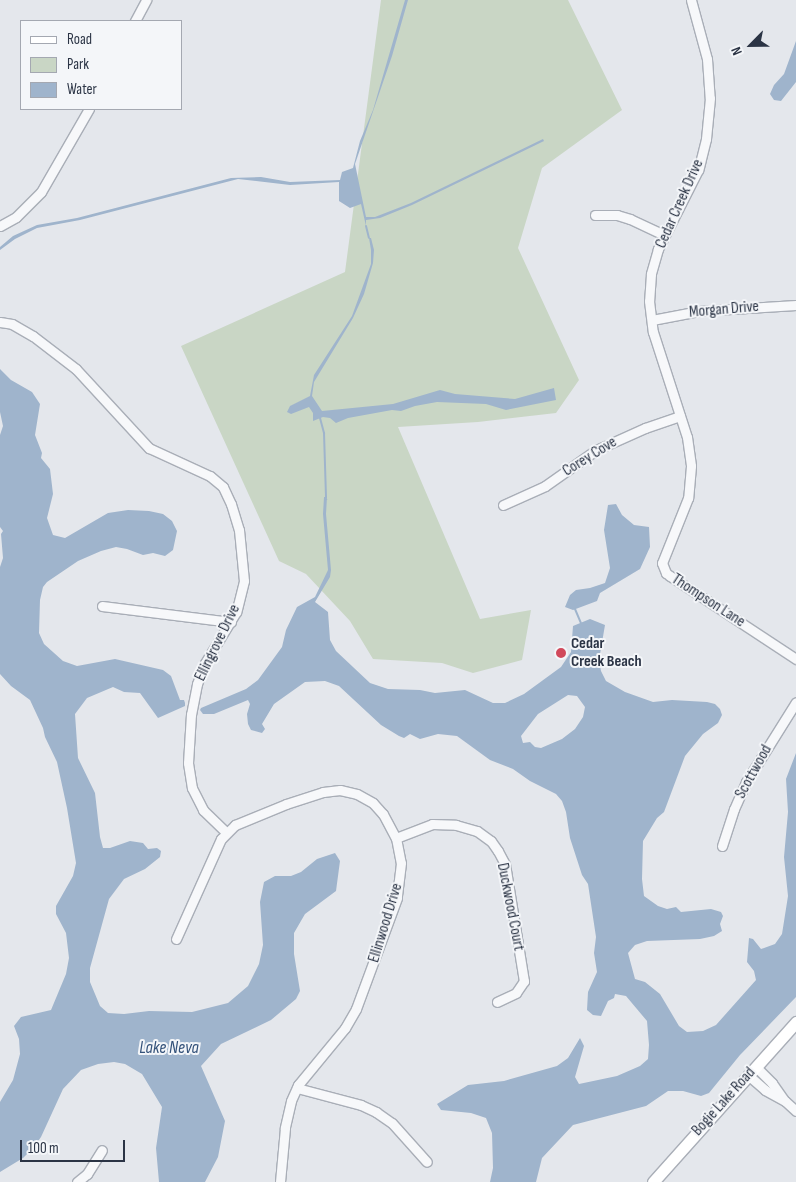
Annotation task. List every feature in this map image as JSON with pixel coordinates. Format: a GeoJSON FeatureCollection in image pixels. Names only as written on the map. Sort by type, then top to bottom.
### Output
{"type":"FeatureCollection","features":[{"type":"Feature","properties":{"kind":"main road","name":"Bogie Lake Road"},"geometry":{"type":"LineString","coordinates":[[653,1182],[796,1022]]}},
{"type":"Feature","properties":{"kind":"street"},"geometry":{"type":"LineString","coordinates":[[135,20],[146,0]]}},
{"type":"Feature","properties":{"kind":"street","name":"Cedar Creek Drive"},"geometry":{"type":"LineString","coordinates":[[652,320],[649,300],[651,274],[665,235],[698,170],[706,139],[710,98],[707,59],[691,0]]}},
{"type":"Feature","properties":{"kind":"street"},"geometry":{"type":"LineString","coordinates":[[0,226],[16,217],[41,192],[88,110]]}},
{"type":"Feature","properties":{"kind":"street"},"geometry":{"type":"LineString","coordinates":[[595,215],[616,215],[630,219],[665,235]]}},
{"type":"Feature","properties":{"kind":"street","name":"Morgan Drive"},"geometry":{"type":"LineString","coordinates":[[652,320],[699,311],[796,305]]}},
{"type":"Feature","properties":{"kind":"street","name":"Thompson Lane"},"geometry":{"type":"LineString","coordinates":[[652,320],[653,332],[687,437],[691,466],[688,498],[664,554],[663,568],[670,576],[796,659]]}},
{"type":"Feature","properties":{"kind":"street","name":"Ellingrove Drive"},"geometry":{"type":"LineString","coordinates":[[0,322],[12,324],[34,336],[76,369],[149,448],[210,476],[222,487],[234,513],[243,559],[244,581],[236,612],[205,663],[197,684],[191,714],[188,763],[192,788],[203,810],[226,832]]}},
{"type":"Feature","properties":{"kind":"street","name":"Corey Cove"},"geometry":{"type":"LineString","coordinates":[[503,505],[544,486],[596,450],[644,428],[680,416]]}},
{"type":"Feature","properties":{"kind":"street"},"geometry":{"type":"LineString","coordinates":[[102,606],[231,622]]}},
{"type":"Feature","properties":{"kind":"street","name":"Scottwood"},"geometry":{"type":"LineString","coordinates":[[722,846],[746,782],[796,702]]}},
{"type":"Feature","properties":{"kind":"street","name":"Ellinwood Drive"},"geometry":{"type":"LineString","coordinates":[[176,939],[214,853],[226,832],[235,824],[259,813],[323,792],[340,790],[357,794],[373,803],[383,814],[396,838],[401,863],[397,898],[360,1001],[345,1028],[297,1088],[291,1100],[285,1128],[280,1182]]}},
{"type":"Feature","properties":{"kind":"street","name":"Duckwood Court"},"geometry":{"type":"LineString","coordinates":[[396,838],[432,824],[456,824],[477,831],[491,841],[498,851],[506,872],[524,981],[516,992],[497,1002]]}},
{"type":"Feature","properties":{"kind":"street"},"geometry":{"type":"LineString","coordinates":[[752,1071],[765,1090],[785,1101],[796,1111]]}},
{"type":"Feature","properties":{"kind":"street"},"geometry":{"type":"LineString","coordinates":[[297,1088],[376,1112],[392,1123],[427,1162]]}},
{"type":"Feature","properties":{"kind":"street"},"geometry":{"type":"LineString","coordinates":[[77,1182],[88,1174],[102,1150]]}},
{"type":"Feature","properties":{"kind":"green space"},"geometry":{"type":"Polygon","coordinates":[[[381,0],[568,0],[622,110],[542,168],[518,248],[579,380],[556,413],[478,422],[398,427],[480,619],[531,610],[522,660],[473,673],[442,663],[373,659],[350,621],[306,574],[279,561],[181,346],[345,272],[381,0]]]}},
{"type":"Feature","properties":{"kind":"water"},"geometry":{"type":"Polygon","coordinates":[[[405,0],[408,0],[392,56],[355,164],[366,217],[375,217],[411,203],[543,139],[544,141],[412,205],[380,218],[366,220],[366,226],[361,204],[350,208],[339,201],[339,182],[290,185],[238,179],[80,220],[37,228],[15,239],[0,250],[0,247],[13,236],[37,225],[77,218],[231,178],[261,177],[290,182],[340,180],[342,172],[353,168],[360,141],[373,110],[405,0]]]}},
{"type":"Feature","properties":{"kind":"water"},"geometry":{"type":"Polygon","coordinates":[[[796,41],[796,82],[781,101],[774,100],[770,94],[774,85],[784,74],[796,41]]]}},
{"type":"Feature","properties":{"kind":"water"},"geometry":{"type":"Polygon","coordinates":[[[369,238],[371,238],[374,250],[373,263],[364,294],[353,318],[314,382],[312,396],[322,411],[393,404],[440,390],[455,394],[515,399],[554,388],[556,400],[506,410],[486,404],[437,402],[401,411],[392,410],[348,418],[336,423],[330,418],[323,417],[313,421],[313,413],[309,407],[291,414],[287,412],[290,406],[310,396],[314,375],[352,316],[371,264],[369,238]]]}},
{"type":"Feature","properties":{"kind":"water","name":"Lake Neva"},"geometry":{"type":"Polygon","coordinates":[[[0,369],[11,380],[32,392],[40,404],[35,435],[42,453],[41,458],[50,469],[53,494],[47,518],[53,535],[65,538],[108,513],[128,510],[163,514],[172,521],[177,531],[173,550],[165,556],[153,553],[143,555],[116,547],[78,561],[47,582],[43,587],[40,600],[39,633],[44,644],[63,661],[77,666],[115,659],[163,670],[171,676],[180,700],[184,700],[185,703],[185,706],[158,718],[140,693],[124,692],[113,687],[87,698],[75,714],[78,758],[95,793],[103,848],[110,848],[130,841],[143,843],[148,849],[157,848],[161,851],[160,857],[145,869],[124,879],[109,899],[90,968],[90,982],[100,1006],[108,1013],[124,1014],[149,1011],[192,1012],[228,1003],[248,986],[259,964],[263,945],[260,902],[264,882],[275,876],[291,876],[301,872],[317,859],[335,853],[340,861],[336,891],[305,914],[294,933],[294,954],[300,991],[296,999],[271,1020],[221,1044],[201,1066],[225,1121],[218,1157],[205,1182],[159,1182],[156,1148],[162,1107],[142,1074],[125,1064],[114,1062],[98,1064],[81,1070],[63,1089],[41,1137],[34,1147],[23,1158],[0,1172],[0,1102],[13,1080],[20,1054],[19,1039],[14,1026],[21,1017],[51,1010],[66,974],[69,958],[66,933],[56,914],[56,906],[73,876],[76,863],[57,762],[30,700],[11,686],[0,674],[0,567],[3,558],[1,534],[3,531],[0,527],[0,435],[3,426],[0,412],[0,369]]]}},
{"type":"Feature","properties":{"kind":"water"},"geometry":{"type":"Polygon","coordinates":[[[324,497],[327,497],[326,514],[331,570],[330,577],[315,602],[328,612],[330,640],[336,651],[370,683],[388,689],[420,690],[435,693],[465,690],[493,703],[505,703],[524,694],[561,667],[571,652],[573,626],[590,619],[605,625],[599,660],[601,671],[606,681],[625,692],[653,702],[672,700],[707,702],[715,704],[720,709],[722,715],[718,723],[703,734],[685,756],[664,812],[657,818],[643,841],[642,879],[644,896],[658,906],[667,909],[676,907],[681,912],[711,909],[721,912],[723,916],[720,924],[722,931],[714,936],[700,939],[647,941],[635,945],[628,953],[635,979],[645,982],[660,994],[679,1026],[687,1032],[703,1031],[716,1025],[756,980],[754,971],[747,962],[749,938],[753,939],[761,949],[775,944],[782,934],[788,896],[784,857],[788,812],[786,779],[796,753],[796,997],[740,1055],[709,1093],[701,1096],[683,1091],[668,1091],[646,1106],[573,1125],[542,1158],[536,1182],[490,1182],[493,1168],[492,1133],[486,1118],[471,1113],[441,1110],[437,1104],[468,1085],[504,1081],[557,1066],[568,1058],[580,1038],[584,1046],[575,1077],[579,1084],[617,1076],[640,1066],[648,1059],[647,1021],[626,996],[615,994],[614,998],[608,1001],[601,1016],[593,1015],[587,1010],[588,992],[597,972],[594,953],[596,937],[588,884],[582,875],[570,838],[566,812],[562,801],[556,794],[530,781],[513,769],[490,760],[457,736],[438,734],[420,739],[410,734],[404,738],[399,736],[381,725],[339,686],[325,681],[305,682],[274,704],[262,724],[265,729],[262,733],[251,730],[248,724],[247,714],[250,704],[248,700],[214,714],[203,714],[200,710],[246,689],[258,680],[282,647],[286,630],[297,607],[315,597],[328,570],[323,514],[324,497]],[[568,695],[538,714],[521,736],[523,743],[530,742],[535,747],[541,748],[562,739],[575,729],[583,717],[585,707],[577,696],[568,695]]]}},
{"type":"Feature","properties":{"kind":"water"},"geometry":{"type":"Polygon","coordinates":[[[616,504],[622,515],[634,525],[649,527],[650,547],[640,569],[600,593],[597,601],[573,610],[565,607],[570,595],[576,590],[605,583],[610,568],[604,530],[608,505],[616,504]]]}},
{"type":"Feature","properties":{"kind":"waterway"},"geometry":{"type":"LineString","coordinates":[[366,226],[369,238]]}},
{"type":"Feature","properties":{"kind":"waterway"},"geometry":{"type":"LineString","coordinates":[[320,418],[324,433],[326,497]]}},
{"type":"Feature","properties":{"kind":"waterway"},"geometry":{"type":"LineString","coordinates":[[575,609],[581,623]]}},
{"type":"Feature","properties":{"kind":"place","name":"Cedar Creek Beach"},"geometry":{"type":"Point","coordinates":[561,653]}}]}
